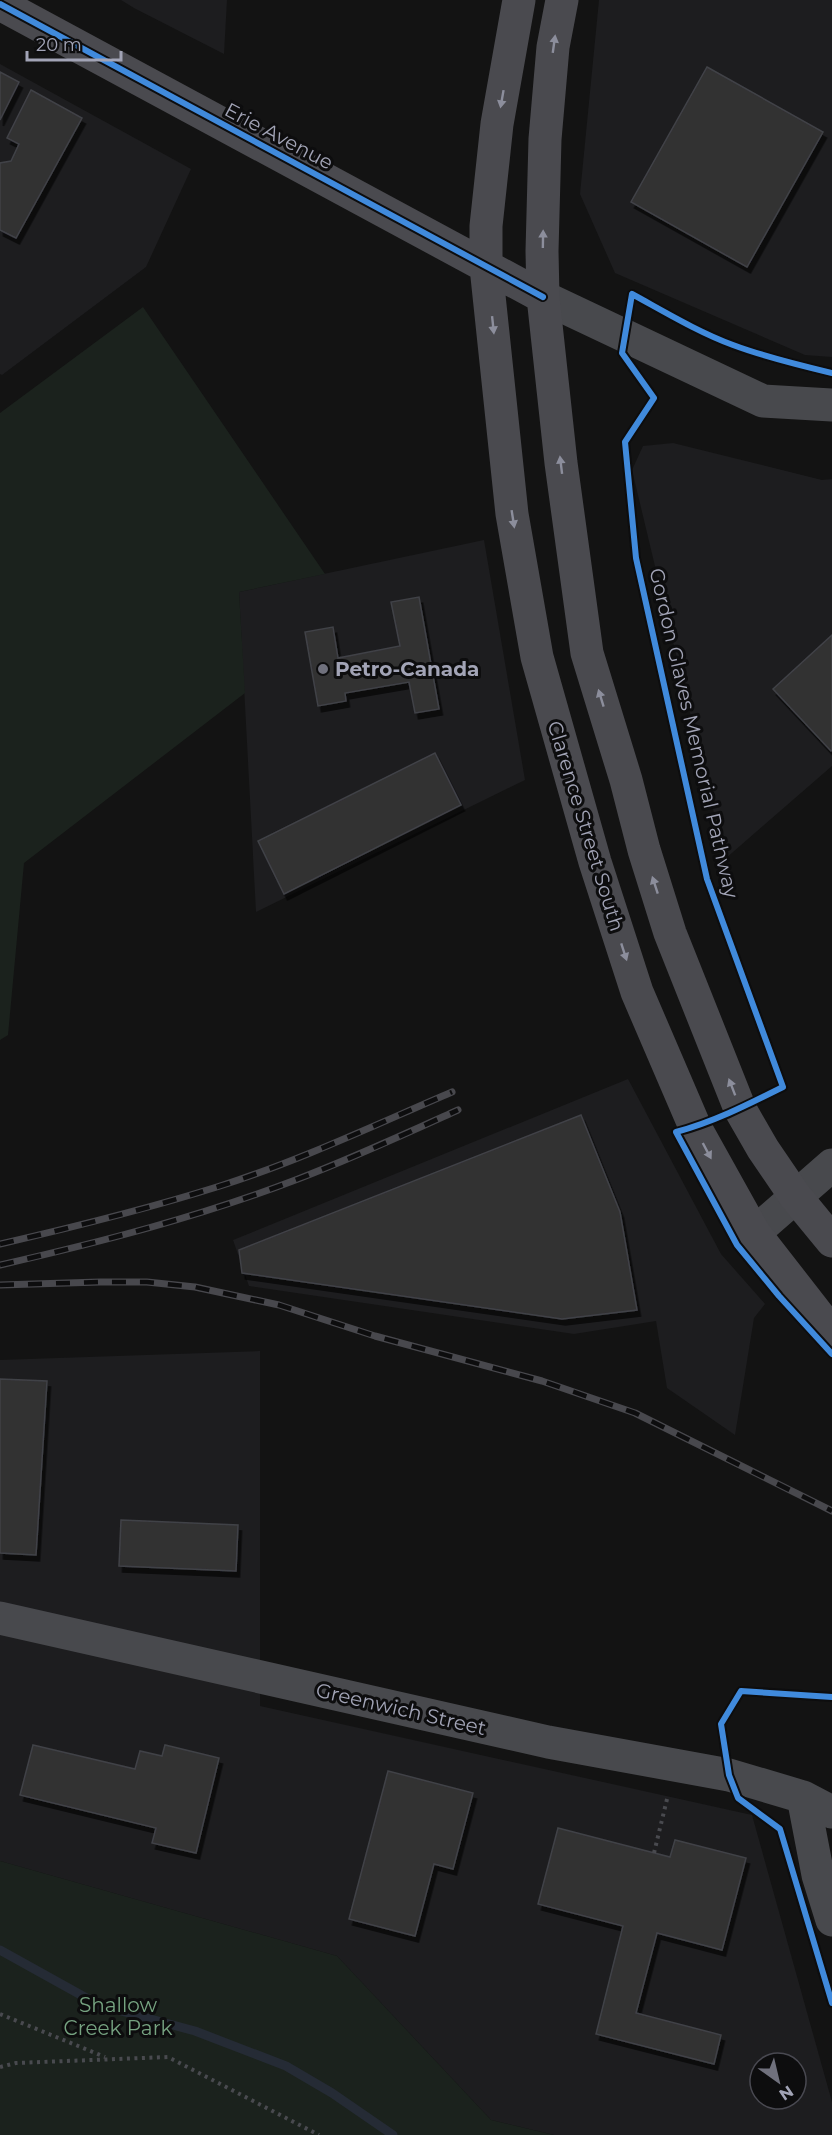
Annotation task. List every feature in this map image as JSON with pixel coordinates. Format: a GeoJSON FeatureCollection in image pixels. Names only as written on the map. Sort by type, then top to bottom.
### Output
{"type":"FeatureCollection","features":[{"type":"Feature","properties":{"kind":"main road","name":"Clarence Street South"},"geometry":{"type":"LineString","coordinates":[[519,0],[497,124],[486,226],[486,267],[512,514],[540,668],[595,862],[638,992],[695,1127],[754,1233],[832,1333]]}},
{"type":"Feature","properties":{"kind":"main road"},"geometry":{"type":"LineString","coordinates":[[562,0],[553,47],[545,139],[543,297],[561,463],[587,653],[670,933],[740,1108],[763,1149],[795,1196],[832,1241]]}},
{"type":"Feature","properties":{"kind":"main road","name":"Erie Avenue"},"geometry":{"type":"LineString","coordinates":[[0,4],[543,297]]}},
{"type":"Feature","properties":{"kind":"street","name":"Erie Avenue"},"geometry":{"type":"LineString","coordinates":[[543,297],[763,401],[832,405]]}},
{"type":"Feature","properties":{"kind":"street"},"geometry":{"type":"LineString","coordinates":[[754,1233],[832,1165]]}},
{"type":"Feature","properties":{"kind":"street","name":"Greenwich Street"},"geometry":{"type":"LineString","coordinates":[[0,1618],[548,1742],[729,1775],[817,1795],[832,1812]]}},
{"type":"Feature","properties":{"kind":"street"},"geometry":{"type":"LineString","coordinates":[[817,1795],[818,1875],[832,1920]]}},
{"type":"Feature","properties":{"kind":"path"},"geometry":{"type":"LineString","coordinates":[[654,1853],[676,1765]]}},
{"type":"Feature","properties":{"kind":"path"},"geometry":{"type":"LineString","coordinates":[[0,2014],[109,2059]]}},
{"type":"Feature","properties":{"kind":"path"},"geometry":{"type":"LineString","coordinates":[[0,2067],[16,2063],[168,2057],[319,2135]]}},
{"type":"Feature","properties":{"kind":"shaded area"},"geometry":{"type":"Polygon","coordinates":[[[121,0],[227,0],[224,54],[134,8],[121,0]]]}},
{"type":"Feature","properties":{"kind":"shaded area"},"geometry":{"type":"Polygon","coordinates":[[[599,0],[832,0],[832,357],[805,355],[615,273],[580,194],[599,0]]]}},
{"type":"Feature","properties":{"kind":"shaded area"},"geometry":{"type":"Polygon","coordinates":[[[0,64],[191,169],[146,267],[2,375],[0,374],[0,64]]]}},
{"type":"Feature","properties":{"kind":"shaded area"},"geometry":{"type":"Polygon","coordinates":[[[673,443],[822,480],[832,479],[832,766],[725,859],[632,470],[643,446],[673,443]]]}},
{"type":"Feature","properties":{"kind":"shaded area"},"geometry":{"type":"Polygon","coordinates":[[[484,540],[525,780],[256,912],[239,592],[484,540]]]}},
{"type":"Feature","properties":{"kind":"shaded area"},"geometry":{"type":"Polygon","coordinates":[[[628,1079],[721,1254],[765,1304],[754,1318],[735,1435],[667,1388],[656,1321],[574,1334],[249,1286],[233,1240],[628,1079]]]}},
{"type":"Feature","properties":{"kind":"shaded area"},"geometry":{"type":"Polygon","coordinates":[[[260,1351],[260,1706],[752,1815],[832,2102],[832,2135],[554,2135],[491,2120],[337,1956],[0,1861],[0,1360],[260,1351]]]}},
{"type":"Feature","properties":{"kind":"green space"},"geometry":{"type":"Polygon","coordinates":[[[143,307],[325,574],[239,592],[245,693],[24,863],[8,1035],[0,1040],[0,413],[143,307]]]}},
{"type":"Feature","properties":{"kind":"green space","name":"Shallow Creek Park"},"geometry":{"type":"Polygon","coordinates":[[[0,1861],[337,1956],[491,2120],[554,2135],[0,2135],[0,1861]]]}},
{"type":"Feature","properties":{"kind":"building"},"geometry":{"type":"Polygon","coordinates":[[[707,67],[823,132],[747,267],[631,202],[707,67]]]}},
{"type":"Feature","properties":{"kind":"building"},"geometry":{"type":"Polygon","coordinates":[[[0,72],[19,82],[0,120],[0,72]]]}},
{"type":"Feature","properties":{"kind":"building"},"geometry":{"type":"Polygon","coordinates":[[[31,90],[82,118],[16,238],[0,230],[0,163],[11,161],[19,144],[7,138],[31,90]]]}},
{"type":"Feature","properties":{"kind":"building"},"geometry":{"type":"Polygon","coordinates":[[[419,597],[439,709],[415,713],[409,682],[345,693],[346,701],[318,706],[305,632],[333,627],[338,658],[400,646],[391,602],[419,597]]]}},
{"type":"Feature","properties":{"kind":"building"},"geometry":{"type":"Polygon","coordinates":[[[832,635],[832,750],[831,751],[773,689],[832,635]]]}},
{"type":"Feature","properties":{"kind":"building"},"geometry":{"type":"Polygon","coordinates":[[[435,753],[461,805],[284,894],[258,841],[435,753]]]}},
{"type":"Feature","properties":{"kind":"building"},"geometry":{"type":"Polygon","coordinates":[[[581,1115],[620,1212],[637,1310],[562,1319],[242,1273],[239,1250],[581,1115]]]}},
{"type":"Feature","properties":{"kind":"building"},"geometry":{"type":"Polygon","coordinates":[[[0,1379],[47,1381],[36,1555],[0,1553],[0,1379]]]}},
{"type":"Feature","properties":{"kind":"building"},"geometry":{"type":"Polygon","coordinates":[[[121,1520],[238,1525],[236,1571],[119,1566],[121,1520]]]}},
{"type":"Feature","properties":{"kind":"building"},"geometry":{"type":"Polygon","coordinates":[[[33,1745],[135,1769],[140,1751],[162,1756],[165,1745],[219,1758],[196,1853],[152,1843],[156,1828],[20,1795],[33,1745]]]}},
{"type":"Feature","properties":{"kind":"building"},"geometry":{"type":"Polygon","coordinates":[[[388,1771],[473,1793],[453,1869],[434,1864],[415,1936],[349,1919],[388,1771]]]}},
{"type":"Feature","properties":{"kind":"building"},"geometry":{"type":"Polygon","coordinates":[[[558,1828],[670,1857],[675,1840],[746,1858],[722,1950],[657,1933],[636,2013],[721,2035],[714,2064],[596,2034],[623,1926],[538,1904],[558,1828]]]}},
{"type":"Feature","properties":{"kind":"waterway"},"geometry":{"type":"LineString","coordinates":[[0,1950],[99,2005],[195,2031],[286,2066],[332,2093],[393,2135]]}},
{"type":"Feature","properties":{"kind":"railway"},"geometry":{"type":"LineString","coordinates":[[0,1244],[138,1210],[249,1176],[337,1142],[452,1092]]}},
{"type":"Feature","properties":{"kind":"railway"},"geometry":{"type":"LineString","coordinates":[[0,1265],[113,1237],[225,1205],[318,1171],[458,1110]]}},
{"type":"Feature","properties":{"kind":"railway"},"geometry":{"type":"LineString","coordinates":[[0,1285],[147,1282],[195,1287],[279,1305],[375,1336],[542,1381],[635,1413],[832,1511]]}},
{"type":"Feature","properties":{"kind":"cycle path"},"geometry":{"type":"LineString","coordinates":[[0,4],[543,297]]}},
{"type":"Feature","properties":{"kind":"cycle path","name":"Gordon Glaves Memorial Pathway"},"geometry":{"type":"LineString","coordinates":[[832,373],[769,357],[720,340],[632,294],[622,353],[654,398],[625,442],[636,558],[707,879],[783,1087],[718,1118],[676,1132],[737,1245],[779,1296],[832,1354]]}},
{"type":"Feature","properties":{"kind":"cycle path"},"geometry":{"type":"LineString","coordinates":[[832,1697],[741,1691],[721,1724],[729,1775],[738,1798],[780,1829],[832,2003]]}},
{"type":"Feature","properties":{"kind":"place","name":"Petro-Canada"},"geometry":{"type":"Point","coordinates":[323,669]}}]}
